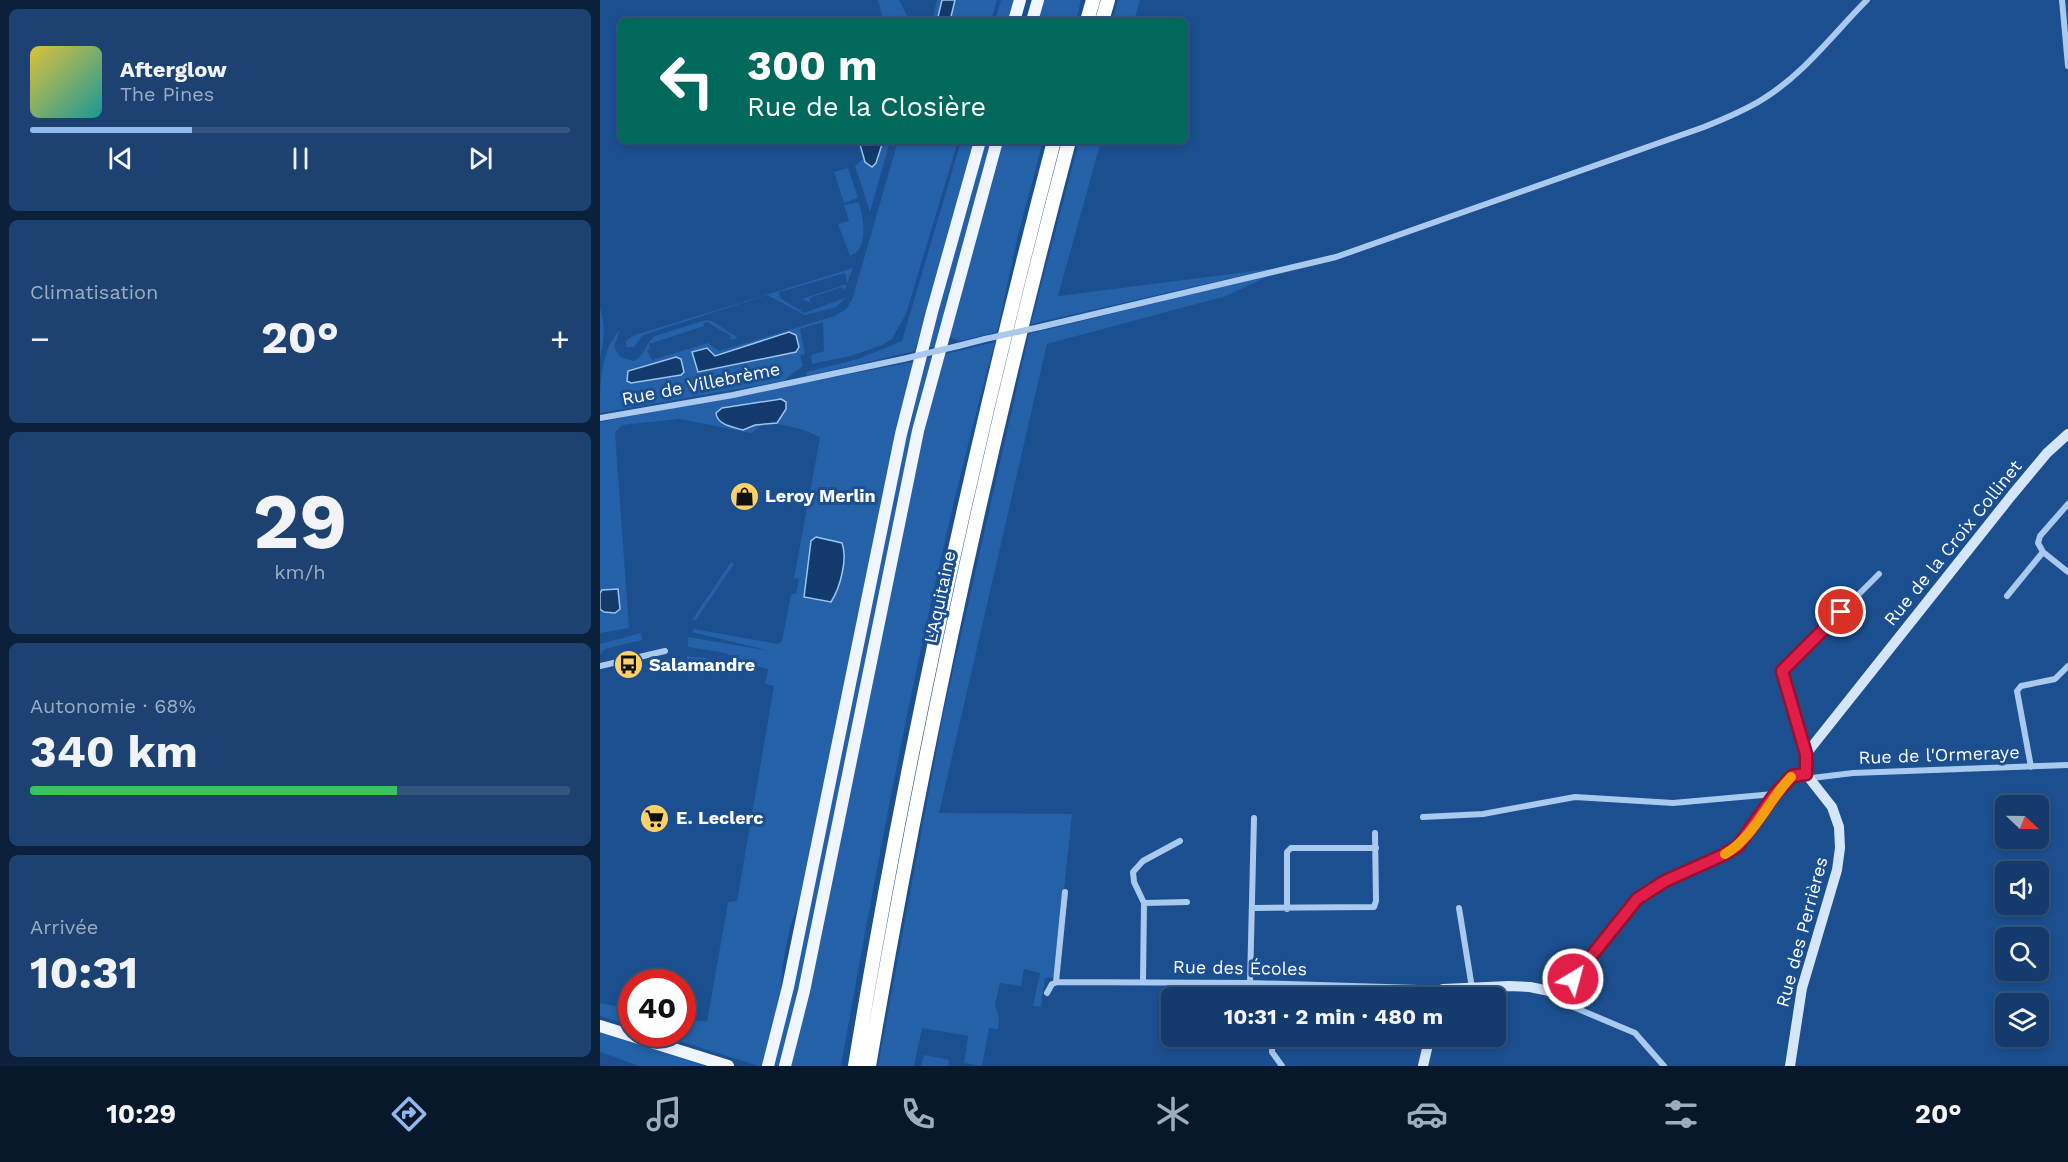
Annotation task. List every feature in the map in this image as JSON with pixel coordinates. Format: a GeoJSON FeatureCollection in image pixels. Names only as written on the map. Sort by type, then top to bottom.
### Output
{"type":"FeatureCollection","features":[{"type":"Feature","properties":{"kind":"highway"},"geometry":{"type":"LineString","coordinates":[[1088,18],[1093,0]]}},
{"type":"Feature","properties":{"kind":"highway"},"geometry":{"type":"LineString","coordinates":[[1103,18],[1108,0]]}},
{"type":"Feature","properties":{"kind":"highway","name":"L'Aquitaine"},"geometry":{"type":"LineString","coordinates":[[855,1066],[899,816],[946,588],[999,358],[1053,144]]}},
{"type":"Feature","properties":{"kind":"highway","name":"L'Aquitaine"},"geometry":{"type":"LineString","coordinates":[[869,1066],[908,849],[953,624],[1013,361],[1068,144]]}},
{"type":"Feature","properties":{"kind":"main road"},"geometry":{"type":"LineString","coordinates":[[1015,18],[1020,0]]}},
{"type":"Feature","properties":{"kind":"main road"},"geometry":{"type":"LineString","coordinates":[[1033,18],[1038,0]]}},
{"type":"Feature","properties":{"kind":"main road"},"geometry":{"type":"LineString","coordinates":[[768,1066],[788,987],[901,434],[932,312],[979,144]]}},
{"type":"Feature","properties":{"kind":"main road"},"geometry":{"type":"LineString","coordinates":[[785,1066],[804,991],[918,431],[996,144]]}},
{"type":"Feature","properties":{"kind":"main road"},"geometry":{"type":"LineString","coordinates":[[600,1026],[728,1066]]}},
{"type":"Feature","properties":{"kind":"street","name":"Rue de Villebrème"},"geometry":{"type":"LineString","coordinates":[[600,418],[903,359],[1336,257],[1704,127],[1734,114],[1778,88],[1814,56],[1867,0]]}},
{"type":"Feature","properties":{"kind":"street"},"geometry":{"type":"LineString","coordinates":[[2062,0],[2068,66]]}},
{"type":"Feature","properties":{"kind":"street","name":"Rue de la Croix Collinet"},"geometry":{"type":"LineString","coordinates":[[1806,754],[2005,503],[2054,446],[2068,434]]}},
{"type":"Feature","properties":{"kind":"street","name":"Rue de la Croix Collinet"},"geometry":{"type":"LineString","coordinates":[[2054,446],[2068,441]]}},
{"type":"Feature","properties":{"kind":"street"},"geometry":{"type":"LineString","coordinates":[[2068,504],[2038,540],[2038,546],[2043,552],[2068,572]]}},
{"type":"Feature","properties":{"kind":"street"},"geometry":{"type":"LineString","coordinates":[[2007,596],[2043,552]]}},
{"type":"Feature","properties":{"kind":"street"},"geometry":{"type":"LineString","coordinates":[[1559,993],[1637,899],[1665,881],[1738,846],[1775,794],[1792,776],[1809,776],[1806,754],[1781,669],[1879,574]]}},
{"type":"Feature","properties":{"kind":"street"},"geometry":{"type":"LineString","coordinates":[[600,666],[665,651]]}},
{"type":"Feature","properties":{"kind":"street"},"geometry":{"type":"LineString","coordinates":[[2031,767],[2017,691],[2021,686],[2055,679],[2068,666]]}},
{"type":"Feature","properties":{"kind":"street","name":"Rue de l'Ormeraye"},"geometry":{"type":"LineString","coordinates":[[1809,776],[2068,765]]}},
{"type":"Feature","properties":{"kind":"street","name":"Rue des Perrières"},"geometry":{"type":"LineString","coordinates":[[1790,1066],[1802,988],[1837,870],[1840,848],[1836,817],[1809,776]]}},
{"type":"Feature","properties":{"kind":"street"},"geometry":{"type":"LineString","coordinates":[[1423,817],[1482,814],[1575,797],[1657,803],[1775,794]]}},
{"type":"Feature","properties":{"kind":"street"},"geometry":{"type":"LineString","coordinates":[[1250,982],[1254,908],[1254,818]]}},
{"type":"Feature","properties":{"kind":"street"},"geometry":{"type":"LineString","coordinates":[[1254,908],[1374,907],[1376,901],[1375,832]]}},
{"type":"Feature","properties":{"kind":"street"},"geometry":{"type":"LineString","coordinates":[[1143,981],[1144,903],[1134,882],[1135,868],[1143,861],[1180,842]]}},
{"type":"Feature","properties":{"kind":"street"},"geometry":{"type":"LineString","coordinates":[[1287,909],[1287,852],[1291,848],[1376,848]]}},
{"type":"Feature","properties":{"kind":"street"},"geometry":{"type":"LineString","coordinates":[[1047,993],[1050,986],[1056,982],[1065,892]]}},
{"type":"Feature","properties":{"kind":"street"},"geometry":{"type":"LineString","coordinates":[[1144,903],[1187,902]]}},
{"type":"Feature","properties":{"kind":"street"},"geometry":{"type":"LineString","coordinates":[[1458,908],[1472,987]]}},
{"type":"Feature","properties":{"kind":"street","name":"Rue des Écoles"},"geometry":{"type":"LineString","coordinates":[[1056,982],[1250,982],[1384,987]]}},
{"type":"Feature","properties":{"kind":"street"},"geometry":{"type":"LineString","coordinates":[[1506,987],[1530,987],[1559,993],[1571,1006],[1635,1033],[1664,1066]]}},
{"type":"Feature","properties":{"kind":"street"},"geometry":{"type":"LineString","coordinates":[[1272,1047],[1272,1052],[1282,1066]]}},
{"type":"Feature","properties":{"kind":"street"},"geometry":{"type":"LineString","coordinates":[[1423,1066],[1427,1047]]}},
{"type":"Feature","properties":{"kind":"shaded area"},"geometry":{"type":"Polygon","coordinates":[[[878,0],[899,0],[908,18],[883,18],[878,0]]]}},
{"type":"Feature","properties":{"kind":"shaded area"},"geometry":{"type":"Polygon","coordinates":[[[937,0],[997,0],[992,18],[933,18],[937,0]]]}},
{"type":"Feature","properties":{"kind":"shaded area"},"geometry":{"type":"Polygon","coordinates":[[[942,0],[955,0],[951,18],[938,18],[942,0]]]}},
{"type":"Feature","properties":{"kind":"shaded area"},"geometry":{"type":"Polygon","coordinates":[[[1001,0],[1015,0],[1011,18],[996,18],[1001,0]]]}},
{"type":"Feature","properties":{"kind":"shaded area"},"geometry":{"type":"Polygon","coordinates":[[[1042,0],[1081,0],[1077,18],[1037,18],[1042,0]]]}},
{"type":"Feature","properties":{"kind":"shaded area"},"geometry":{"type":"Polygon","coordinates":[[[1118,0],[1140,0],[1135,18],[1113,18],[1118,0]]]}},
{"type":"Feature","properties":{"kind":"shaded area"},"geometry":{"type":"Polygon","coordinates":[[[860,144],[882,144],[876,163],[872,167],[865,162],[860,144]]]}},
{"type":"Feature","properties":{"kind":"shaded area"},"geometry":{"type":"Polygon","coordinates":[[[882,144],[889,144],[870,212],[855,166],[864,158],[865,162],[877,163],[882,144]]]}},
{"type":"Feature","properties":{"kind":"shaded area"},"geometry":{"type":"Polygon","coordinates":[[[897,144],[957,144],[906,314],[892,339],[851,356],[812,364],[811,355],[824,351],[823,322],[800,329],[805,354],[800,355],[803,366],[783,381],[600,413],[602,369],[608,348],[620,330],[614,347],[620,357],[633,361],[640,356],[649,343],[655,336],[706,320],[712,321],[738,338],[730,340],[731,336],[707,322],[703,324],[704,326],[649,344],[650,348],[647,350],[652,360],[708,343],[719,351],[835,316],[846,309],[852,300],[897,144]]]}},
{"type":"Feature","properties":{"kind":"shaded area"},"geometry":{"type":"Polygon","coordinates":[[[960,144],[974,144],[915,351],[807,376],[806,372],[858,359],[902,341],[960,144]]]}},
{"type":"Feature","properties":{"kind":"shaded area"},"geometry":{"type":"Polygon","coordinates":[[[983,144],[992,144],[935,346],[926,348],[983,144]]]}},
{"type":"Feature","properties":{"kind":"shaded area"},"geometry":{"type":"Polygon","coordinates":[[[1001,144],[1042,144],[1019,231],[997,332],[960,341],[947,336],[1001,144]]]}},
{"type":"Feature","properties":{"kind":"shaded area"},"geometry":{"type":"Polygon","coordinates":[[[1078,144],[1100,144],[1058,296],[1270,269],[1031,324],[1078,144]]]}},
{"type":"Feature","properties":{"kind":"shaded area"},"geometry":{"type":"Polygon","coordinates":[[[848,168],[858,198],[844,203],[834,172],[848,168]]]}},
{"type":"Feature","properties":{"kind":"shaded area"},"geometry":{"type":"Polygon","coordinates":[[[859,202],[864,232],[863,240],[856,252],[850,256],[838,224],[849,221],[844,205],[859,202]]]}},
{"type":"Feature","properties":{"kind":"shaded area"},"geometry":{"type":"Polygon","coordinates":[[[853,268],[847,284],[845,273],[779,292],[780,298],[804,313],[845,298],[836,307],[805,315],[767,295],[643,335],[634,347],[626,347],[626,341],[632,336],[853,268]]]}},
{"type":"Feature","properties":{"kind":"shaded area"},"geometry":{"type":"Polygon","coordinates":[[[1271,275],[1226,296],[1047,344],[939,813],[1072,814],[1055,977],[1045,978],[1041,1007],[1033,1006],[1040,973],[1024,969],[1021,986],[1000,983],[995,1005],[999,1018],[998,1029],[989,1028],[982,1066],[964,1063],[968,1036],[922,1028],[914,1066],[878,1066],[943,715],[1029,334],[1271,275]]]}},
{"type":"Feature","properties":{"kind":"shaded area"},"geometry":{"type":"Polygon","coordinates":[[[847,284],[844,291],[842,287],[809,298],[811,303],[802,299],[847,284]]]}},
{"type":"Feature","properties":{"kind":"shaded area"},"geometry":{"type":"Polygon","coordinates":[[[600,308],[604,333],[600,358],[600,308]]]}},
{"type":"Feature","properties":{"kind":"shaded area"},"geometry":{"type":"Polygon","coordinates":[[[789,332],[796,335],[799,347],[796,352],[698,372],[692,352],[707,348],[715,356],[789,332]]]}},
{"type":"Feature","properties":{"kind":"shaded area"},"geometry":{"type":"Polygon","coordinates":[[[995,342],[971,431],[929,611],[891,793],[841,1066],[791,1066],[812,976],[917,456],[942,355],[995,342]]]}},
{"type":"Feature","properties":{"kind":"shaded area"},"geometry":{"type":"Polygon","coordinates":[[[676,357],[681,359],[684,372],[681,375],[631,383],[627,381],[628,371],[676,357]]]}},
{"type":"Feature","properties":{"kind":"shaded area"},"geometry":{"type":"Polygon","coordinates":[[[932,357],[801,978],[780,1066],[773,1066],[865,621],[923,359],[932,357]]]}},
{"type":"Feature","properties":{"kind":"shaded area"},"geometry":{"type":"Polygon","coordinates":[[[913,362],[886,477],[803,892],[790,927],[782,968],[781,993],[762,1066],[696,1046],[696,1020],[707,1022],[728,902],[737,901],[774,686],[765,684],[768,669],[737,661],[726,653],[688,647],[688,637],[770,651],[692,632],[694,629],[778,644],[782,641],[791,594],[796,594],[799,579],[794,578],[820,438],[785,425],[769,423],[751,433],[680,419],[622,425],[615,433],[629,628],[600,633],[600,422],[913,362]]]}},
{"type":"Feature","properties":{"kind":"shaded area"},"geometry":{"type":"Polygon","coordinates":[[[781,399],[786,402],[786,409],[777,423],[755,425],[743,430],[722,423],[716,413],[722,408],[781,399]]]}},
{"type":"Feature","properties":{"kind":"shaded area"},"geometry":{"type":"Polygon","coordinates":[[[816,537],[842,543],[844,550],[842,573],[831,602],[804,597],[811,541],[816,537]]]}},
{"type":"Feature","properties":{"kind":"shaded area"},"geometry":{"type":"Polygon","coordinates":[[[731,562],[734,564],[696,620],[692,620],[731,562]]]}},
{"type":"Feature","properties":{"kind":"shaded area"},"geometry":{"type":"Polygon","coordinates":[[[618,589],[620,609],[615,613],[604,612],[600,609],[600,593],[602,590],[618,589]]]}},
{"type":"Feature","properties":{"kind":"shaded area"},"geometry":{"type":"Polygon","coordinates":[[[641,633],[642,640],[605,649],[600,655],[600,644],[641,633]]]}},
{"type":"Feature","properties":{"kind":"shaded area"},"geometry":{"type":"Polygon","coordinates":[[[687,656],[721,662],[731,668],[734,674],[728,673],[728,668],[687,660],[687,656]]]}},
{"type":"Feature","properties":{"kind":"shaded area"},"geometry":{"type":"Polygon","coordinates":[[[600,1003],[618,1006],[618,1022],[600,1016],[600,1003]]]}},
{"type":"Feature","properties":{"kind":"shaded area"},"geometry":{"type":"Polygon","coordinates":[[[600,1032],[618,1038],[618,1047],[647,1047],[707,1066],[639,1066],[600,1052],[600,1032]]]}},
{"type":"Feature","properties":{"kind":"shaded area"},"geometry":{"type":"Polygon","coordinates":[[[924,1055],[949,1060],[948,1066],[921,1066],[924,1055]]]}},
{"type":"Feature","properties":{"kind":"slow traffic"},"geometry":{"type":"LineString","coordinates":[[1725,854],[1744,840],[1775,794],[1791,777]]}},
{"type":"Feature","properties":{"kind":"place","name":"Leroy Merlin"},"geometry":{"type":"Point","coordinates":[744,496]}},
{"type":"Feature","properties":{"kind":"place","name":"Salamandre"},"geometry":{"type":"Point","coordinates":[628,665]}},
{"type":"Feature","properties":{"kind":"place","name":"E. Leclerc"},"geometry":{"type":"Point","coordinates":[655,818]}},
{"type":"Feature","properties":{"kind":"route"},"geometry":{"type":"LineString","coordinates":[[1573,979],[1637,899],[1665,881],[1738,846],[1775,794],[1792,776],[1806,774],[1804,766],[1806,754],[1782,671],[1841,612]]}}]}
